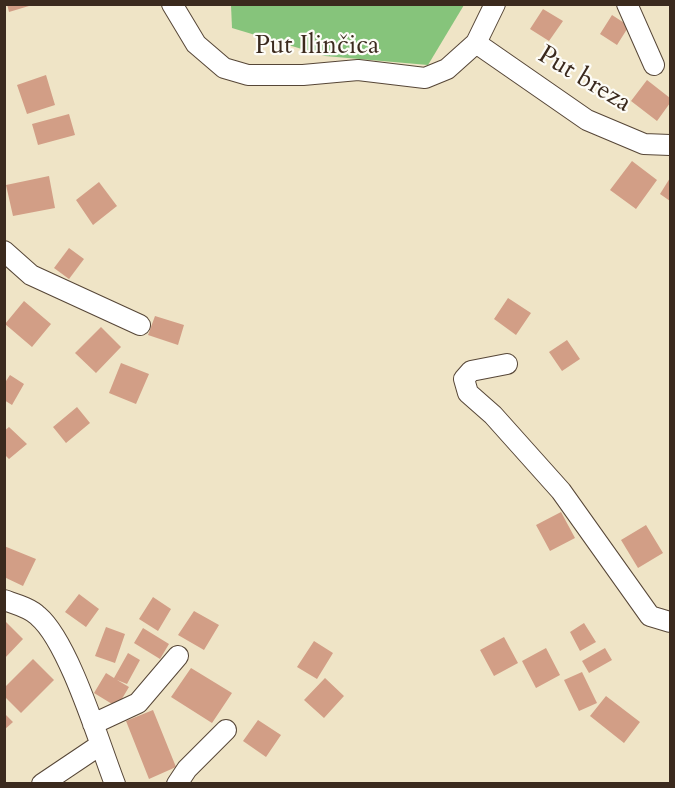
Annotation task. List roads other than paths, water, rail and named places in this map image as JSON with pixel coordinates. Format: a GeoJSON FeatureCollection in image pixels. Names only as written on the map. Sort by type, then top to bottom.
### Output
{"type":"FeatureCollection","features":[{"type":"Feature","properties":{"kind":"street","name":"Put Ilinčica"},"geometry":{"type":"LineString","coordinates":[[172,4],[196,44],[224,68],[248,75],[303,75],[358,70],[425,78],[447,69],[476,43],[495,4]]}},
{"type":"Feature","properties":{"kind":"street"},"geometry":{"type":"LineString","coordinates":[[627,4],[654,64]]}},
{"type":"Feature","properties":{"kind":"street","name":"Put breza"},"geometry":{"type":"LineString","coordinates":[[476,43],[588,120],[644,144],[670,146]]}},
{"type":"Feature","properties":{"kind":"street"},"geometry":{"type":"LineString","coordinates":[[4,252],[32,275],[140,325]]}},
{"type":"Feature","properties":{"kind":"street"},"geometry":{"type":"LineString","coordinates":[[507,364],[471,371],[464,379],[468,393],[493,415],[561,491],[650,616],[670,622]]}},
{"type":"Feature","properties":{"kind":"street"},"geometry":{"type":"LineString","coordinates":[[4,600],[38,615],[54,637],[93,724],[115,783]]}},
{"type":"Feature","properties":{"kind":"street"},"geometry":{"type":"LineString","coordinates":[[93,724],[138,703],[178,656]]}},
{"type":"Feature","properties":{"kind":"street"},"geometry":{"type":"LineString","coordinates":[[177,783],[187,769],[226,730]]}},
{"type":"Feature","properties":{"kind":"street"},"geometry":{"type":"LineString","coordinates":[[42,783],[100,746]]}}]}
